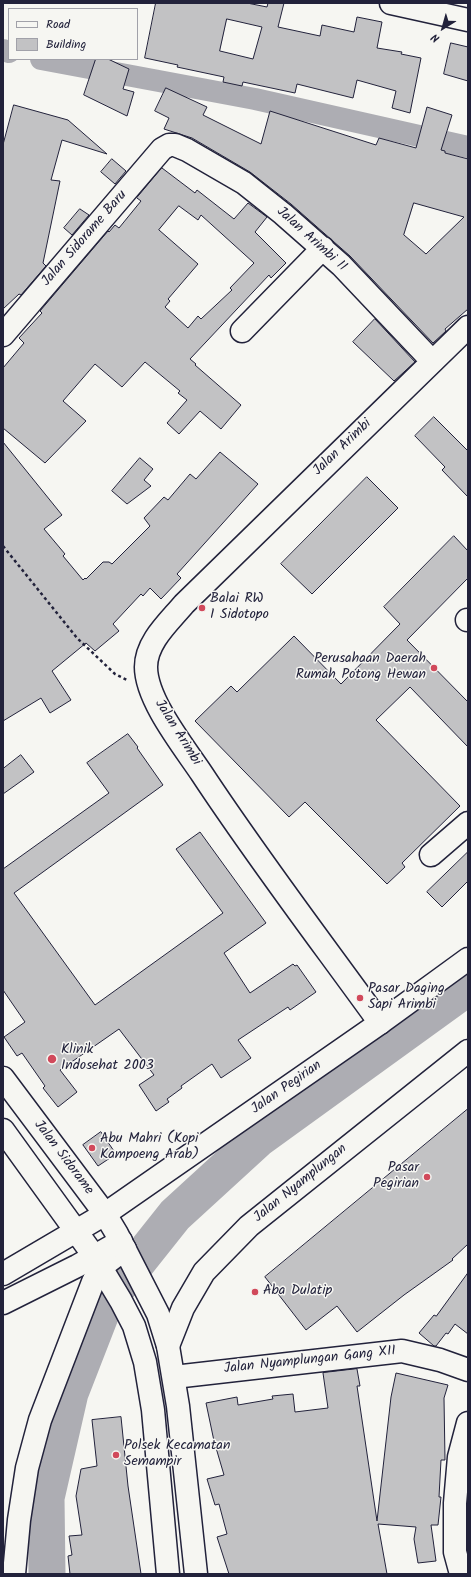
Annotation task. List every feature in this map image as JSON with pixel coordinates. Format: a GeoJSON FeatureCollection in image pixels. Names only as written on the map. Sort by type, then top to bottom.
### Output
{"type":"FeatureCollection","features":[{"type":"Feature","properties":{"kind":"main road"},"geometry":{"type":"LineString","coordinates":[[391,3],[433,8],[468,20]]}},
{"type":"Feature","properties":{"kind":"main road","name":"Jalan Arimbi II"},"geometry":{"type":"LineString","coordinates":[[169,144],[187,150],[244,183],[323,248],[432,361]]}},
{"type":"Feature","properties":{"kind":"main road","name":"Jalan Sidorame Baru"},"geometry":{"type":"LineString","coordinates":[[3,335],[162,149],[169,144]]}},
{"type":"Feature","properties":{"kind":"main road"},"geometry":{"type":"LineString","coordinates":[[242,331],[323,248]]}},
{"type":"Feature","properties":{"kind":"main road","name":"Jalan Arimbi"},"geometry":{"type":"LineString","coordinates":[[380,1023],[239,829],[164,717],[150,688],[146,667],[151,644],[184,604],[468,327]]}},
{"type":"Feature","properties":{"kind":"main road"},"geometry":{"type":"LineString","coordinates":[[431,855],[468,823]]}},
{"type":"Feature","properties":{"kind":"main road","name":"Jalan Pegirian"},"geometry":{"type":"LineString","coordinates":[[3,1274],[105,1214],[380,1023],[468,959]]}},
{"type":"Feature","properties":{"kind":"main road","name":"Jalan Nyamplungan"},"geometry":{"type":"LineString","coordinates":[[168,1346],[183,1308],[204,1272],[249,1226],[468,1051]]}},
{"type":"Feature","properties":{"kind":"main road","name":"Jalan Sidorame"},"geometry":{"type":"LineString","coordinates":[[3,1078],[105,1214],[125,1249],[158,1314],[168,1346],[174,1377],[196,1574]]}},
{"type":"Feature","properties":{"kind":"main road"},"geometry":{"type":"LineString","coordinates":[[3,1130],[77,1231],[121,1301],[134,1326],[145,1362],[153,1410],[168,1574]]}},
{"type":"Feature","properties":{"kind":"main road"},"geometry":{"type":"LineString","coordinates":[[3,1303],[100,1268],[125,1249]]}},
{"type":"Feature","properties":{"kind":"main road"},"geometry":{"type":"LineString","coordinates":[[14,1574],[19,1520],[27,1468],[40,1420],[89,1292],[100,1268]]}},
{"type":"Feature","properties":{"kind":"main road","name":"Jalan Nyamplungan Gang XII"},"geometry":{"type":"LineString","coordinates":[[174,1377],[402,1351],[440,1360],[468,1370]]}},
{"type":"Feature","properties":{"kind":"main road"},"geometry":{"type":"LineString","coordinates":[[461,1574],[455,1552],[455,1503],[459,1457],[468,1423]]}},
{"type":"Feature","properties":{"kind":"path"},"geometry":{"type":"LineString","coordinates":[[3,546],[77,638],[115,674]]}},
{"type":"Feature","properties":{"kind":"building"},"geometry":{"type":"Polygon","coordinates":[[[156,3],[247,3],[267,7],[268,3],[284,3],[278,27],[320,36],[322,25],[354,32],[357,17],[382,22],[377,48],[402,52],[401,54],[421,58],[410,113],[392,108],[396,91],[357,80],[353,98],[297,84],[295,93],[243,82],[242,86],[223,82],[224,77],[177,67],[178,65],[145,58],[156,3]],[[227,19],[220,51],[253,59],[262,27],[227,19]]]}},
{"type":"Feature","properties":{"kind":"building"},"geometry":{"type":"Polygon","coordinates":[[[451,43],[468,47],[468,81],[444,74],[451,43]]]}},
{"type":"Feature","properties":{"kind":"building"},"geometry":{"type":"Polygon","coordinates":[[[96,60],[110,60],[129,69],[123,89],[134,92],[127,116],[84,95],[96,60]]]}},
{"type":"Feature","properties":{"kind":"building"},"geometry":{"type":"Polygon","coordinates":[[[166,88],[207,107],[203,115],[261,144],[270,111],[376,145],[379,138],[416,148],[427,107],[452,115],[441,150],[445,151],[445,153],[468,159],[468,309],[445,329],[446,331],[433,343],[350,256],[291,204],[250,172],[192,138],[164,129],[169,118],[155,111],[166,88]],[[414,203],[404,235],[426,254],[464,217],[414,203]]]}},
{"type":"Feature","properties":{"kind":"building"},"geometry":{"type":"Polygon","coordinates":[[[14,105],[68,120],[107,154],[62,140],[51,180],[60,181],[43,263],[46,266],[21,295],[19,294],[3,309],[3,145],[14,105]]]}},
{"type":"Feature","properties":{"kind":"building"},"geometry":{"type":"Polygon","coordinates":[[[112,159],[126,171],[115,184],[101,172],[112,159]]]}},
{"type":"Feature","properties":{"kind":"building"},"geometry":{"type":"Polygon","coordinates":[[[162,168],[195,193],[197,190],[234,219],[248,203],[267,217],[255,232],[286,263],[271,278],[269,275],[190,359],[241,405],[221,429],[200,411],[179,434],[167,423],[187,400],[178,393],[180,391],[145,362],[122,387],[95,364],[63,401],[86,421],[45,463],[3,428],[3,368],[24,343],[19,338],[42,313],[40,311],[108,231],[109,232],[115,225],[119,228],[141,201],[137,198],[162,168]],[[179,206],[159,230],[198,264],[168,299],[170,301],[165,307],[188,328],[198,316],[201,319],[232,290],[230,288],[254,263],[201,215],[198,220],[179,206]]]}},
{"type":"Feature","properties":{"kind":"building"},"geometry":{"type":"Polygon","coordinates":[[[80,209],[89,215],[72,235],[64,228],[80,209]]]}},
{"type":"Feature","properties":{"kind":"building"},"geometry":{"type":"Polygon","coordinates":[[[375,319],[415,362],[394,381],[353,342],[375,319]]]}},
{"type":"Feature","properties":{"kind":"building"},"geometry":{"type":"Polygon","coordinates":[[[434,417],[468,451],[468,497],[442,470],[445,467],[415,436],[434,417]]]}},
{"type":"Feature","properties":{"kind":"building"},"geometry":{"type":"Polygon","coordinates":[[[3,442],[62,515],[44,529],[65,554],[63,556],[83,580],[85,578],[86,579],[103,562],[109,562],[112,564],[150,526],[144,518],[164,497],[168,500],[190,474],[196,479],[220,452],[258,484],[177,574],[181,578],[161,599],[150,588],[143,596],[141,594],[113,624],[119,631],[95,651],[86,643],[52,671],[71,700],[50,713],[41,698],[3,721],[3,442]]]}},
{"type":"Feature","properties":{"kind":"building"},"geometry":{"type":"Polygon","coordinates":[[[140,458],[153,469],[144,480],[151,486],[127,504],[112,491],[140,458]]]}},
{"type":"Feature","properties":{"kind":"building"},"geometry":{"type":"Polygon","coordinates":[[[367,477],[398,508],[312,594],[281,564],[367,477]]]}},
{"type":"Feature","properties":{"kind":"building"},"geometry":{"type":"Polygon","coordinates":[[[454,536],[468,551],[468,578],[407,640],[468,702],[468,747],[410,687],[376,720],[460,806],[402,863],[405,867],[387,884],[305,802],[289,817],[195,721],[231,686],[237,692],[294,636],[341,684],[400,624],[384,607],[454,536]]]}},
{"type":"Feature","properties":{"kind":"building"},"geometry":{"type":"Polygon","coordinates":[[[128,734],[163,785],[14,893],[95,1005],[223,913],[176,849],[200,832],[266,923],[224,953],[250,993],[293,964],[295,966],[297,965],[316,992],[290,1010],[288,1007],[238,1040],[251,1058],[221,1078],[212,1064],[181,1086],[182,1088],[167,1099],[169,1102],[156,1111],[139,1085],[154,1075],[119,1029],[60,1070],[77,1092],[58,1107],[43,1088],[45,1086],[22,1053],[17,1056],[4,1037],[25,1022],[3,990],[3,869],[109,793],[87,763],[128,734]]]}},
{"type":"Feature","properties":{"kind":"building"},"geometry":{"type":"Polygon","coordinates":[[[21,755],[34,772],[3,794],[3,769],[21,755]]]}},
{"type":"Feature","properties":{"kind":"building"},"geometry":{"type":"Polygon","coordinates":[[[468,852],[468,881],[442,907],[427,892],[468,852]]]}},
{"type":"Feature","properties":{"kind":"building","name":"Pasar Pegirian"},"geometry":{"type":"Polygon","coordinates":[[[468,1109],[468,1244],[452,1259],[453,1260],[404,1295],[357,1332],[337,1306],[306,1330],[265,1277],[468,1109]]]}},
{"type":"Feature","properties":{"kind":"building"},"geometry":{"type":"Polygon","coordinates":[[[101,1132],[116,1154],[98,1166],[83,1145],[101,1132]]]}},
{"type":"Feature","properties":{"kind":"building"},"geometry":{"type":"Polygon","coordinates":[[[468,1273],[468,1334],[455,1324],[448,1334],[446,1333],[436,1346],[434,1346],[419,1333],[434,1315],[436,1316],[468,1273]]]}},
{"type":"Feature","properties":{"kind":"building"},"geometry":{"type":"Polygon","coordinates":[[[357,1369],[360,1386],[357,1386],[377,1521],[391,1397],[396,1373],[448,1385],[444,1398],[445,1460],[441,1460],[439,1497],[441,1497],[438,1525],[431,1525],[436,1561],[418,1563],[414,1539],[416,1527],[378,1524],[387,1574],[229,1574],[217,1537],[227,1534],[219,1504],[215,1505],[207,1479],[224,1475],[214,1441],[206,1403],[237,1397],[238,1405],[273,1399],[272,1396],[293,1394],[295,1412],[328,1408],[323,1373],[357,1369]]]}},
{"type":"Feature","properties":{"kind":"building"},"geometry":{"type":"Polygon","coordinates":[[[121,1417],[128,1486],[141,1574],[70,1574],[68,1556],[72,1555],[69,1536],[82,1535],[76,1496],[81,1469],[97,1466],[92,1420],[121,1417]]]}},
{"type":"Feature","properties":{"kind":"waterway"},"geometry":{"type":"LineString","coordinates":[[3,50],[8,52]]}},
{"type":"Feature","properties":{"kind":"waterway"},"geometry":{"type":"LineString","coordinates":[[46,60],[255,99],[468,147]]}},
{"type":"Feature","properties":{"kind":"waterway"},"geometry":{"type":"LineString","coordinates":[[47,1574],[46,1498],[70,1393],[105,1303],[175,1215],[258,1139],[468,987]]}},
{"type":"Feature","properties":{"kind":"place","name":"Balai RW I Sidotopo"},"geometry":{"type":"Point","coordinates":[202,608]}},
{"type":"Feature","properties":{"kind":"place","name":"Perusahaan Daerah Rumah Potong Hewan"},"geometry":{"type":"Point","coordinates":[434,668]}},
{"type":"Feature","properties":{"kind":"place","name":"Pasar Daging Sapi Arimbi"},"geometry":{"type":"Point","coordinates":[360,998]}},
{"type":"Feature","properties":{"kind":"place","name":"Klinik Indosehat 2003"},"geometry":{"type":"Point","coordinates":[52,1059]}},
{"type":"Feature","properties":{"kind":"place","name":"Abu Mahri (Kopi Kampoeng Arab)"},"geometry":{"type":"Point","coordinates":[92,1148]}},
{"type":"Feature","properties":{"kind":"place","name":"Pasar Pegirian"},"geometry":{"type":"Point","coordinates":[427,1177]}},
{"type":"Feature","properties":{"kind":"place","name":"Aba Dulatip"},"geometry":{"type":"Point","coordinates":[255,1292]}},
{"type":"Feature","properties":{"kind":"place","name":"Polsek Kecamatan Semampir"},"geometry":{"type":"Point","coordinates":[116,1455]}}]}
